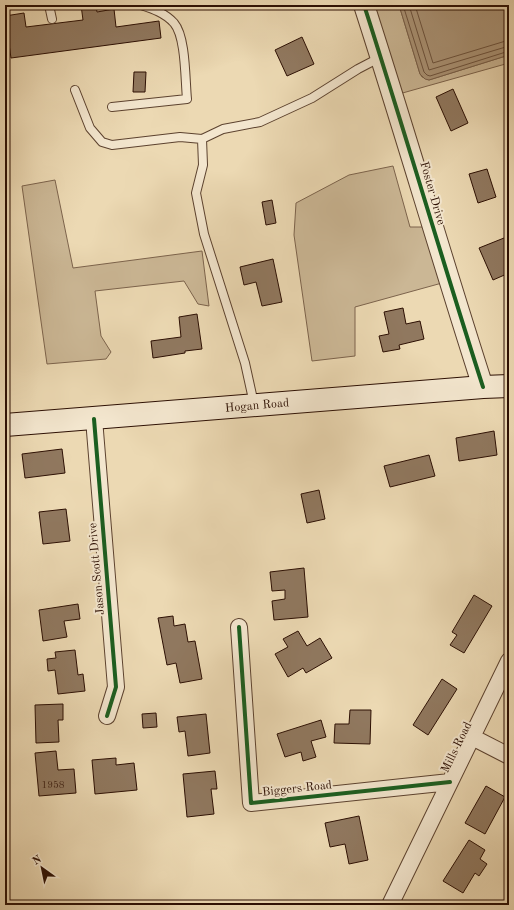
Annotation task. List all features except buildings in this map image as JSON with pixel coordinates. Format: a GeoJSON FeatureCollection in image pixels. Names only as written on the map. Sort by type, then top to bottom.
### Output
{"type":"FeatureCollection","features":[{"type":"Feature","properties":{"kind":"main road","name":"Hogan Road"},"geometry":{"type":"LineString","coordinates":[[5,425],[509,386]]}},
{"type":"Feature","properties":{"kind":"street","name":"Foster Drive"},"geometry":{"type":"LineString","coordinates":[[364,5],[400,118],[450,287],[483,387]]}},
{"type":"Feature","properties":{"kind":"street","name":"Jason Scott Drive"},"geometry":{"type":"LineString","coordinates":[[94,419],[116,687],[107,716]]}},
{"type":"Feature","properties":{"kind":"street","name":"Biggers Road"},"geometry":{"type":"LineString","coordinates":[[239,627],[251,804],[450,782]]}},
{"type":"Feature","properties":{"kind":"street","name":"Mills Road"},"geometry":{"type":"LineString","coordinates":[[390,905],[509,662]]}},
{"type":"Feature","properties":{"kind":"street"},"geometry":{"type":"LineString","coordinates":[[472,737],[509,756]]}},
{"type":"Feature","properties":{"kind":"lane"},"geometry":{"type":"LineString","coordinates":[[49,5],[52,18]]}},
{"type":"Feature","properties":{"kind":"lane"},"geometry":{"type":"LineString","coordinates":[[112,107],[187,99],[182,38],[174,23],[162,13],[141,5]]}},
{"type":"Feature","properties":{"kind":"lane"},"geometry":{"type":"LineString","coordinates":[[75,90],[90,128],[102,142],[112,145],[180,137],[202,139],[223,129],[260,122],[312,98],[380,57]]}},
{"type":"Feature","properties":{"kind":"lane"},"geometry":{"type":"LineString","coordinates":[[202,139],[203,166],[196,193],[200,214],[204,234],[245,363],[254,405]]}},
{"type":"Feature","properties":{"kind":"shaded area"},"geometry":{"type":"Polygon","coordinates":[[[371,5],[399,5],[420,74],[422,77],[429,80],[509,55],[509,63],[399,94],[371,5]]]}},
{"type":"Feature","properties":{"kind":"shaded area"},"geometry":{"type":"Polygon","coordinates":[[[393,166],[410,227],[424,227],[442,283],[355,307],[355,356],[312,361],[294,235],[296,203],[349,175],[393,166]]]}},
{"type":"Feature","properties":{"kind":"shaded area"},"geometry":{"type":"Polygon","coordinates":[[[55,180],[73,268],[202,251],[209,306],[198,304],[184,281],[95,291],[101,336],[111,352],[106,359],[47,364],[22,186],[55,180]]]}},
{"type":"Feature","properties":{"kind":"water"},"geometry":{"type":"Polygon","coordinates":[[[399,5],[503,5],[509,24],[509,55],[429,80],[425,79],[420,74],[399,5]]]}},
{"type":"Feature","properties":{"kind":"cycle path"},"geometry":{"type":"LineString","coordinates":[[364,5],[483,387]]}},
{"type":"Feature","properties":{"kind":"cycle path"},"geometry":{"type":"LineString","coordinates":[[94,419],[116,687],[107,716]]}},
{"type":"Feature","properties":{"kind":"cycle path"},"geometry":{"type":"LineString","coordinates":[[239,627],[251,803],[450,782]]}}]}
